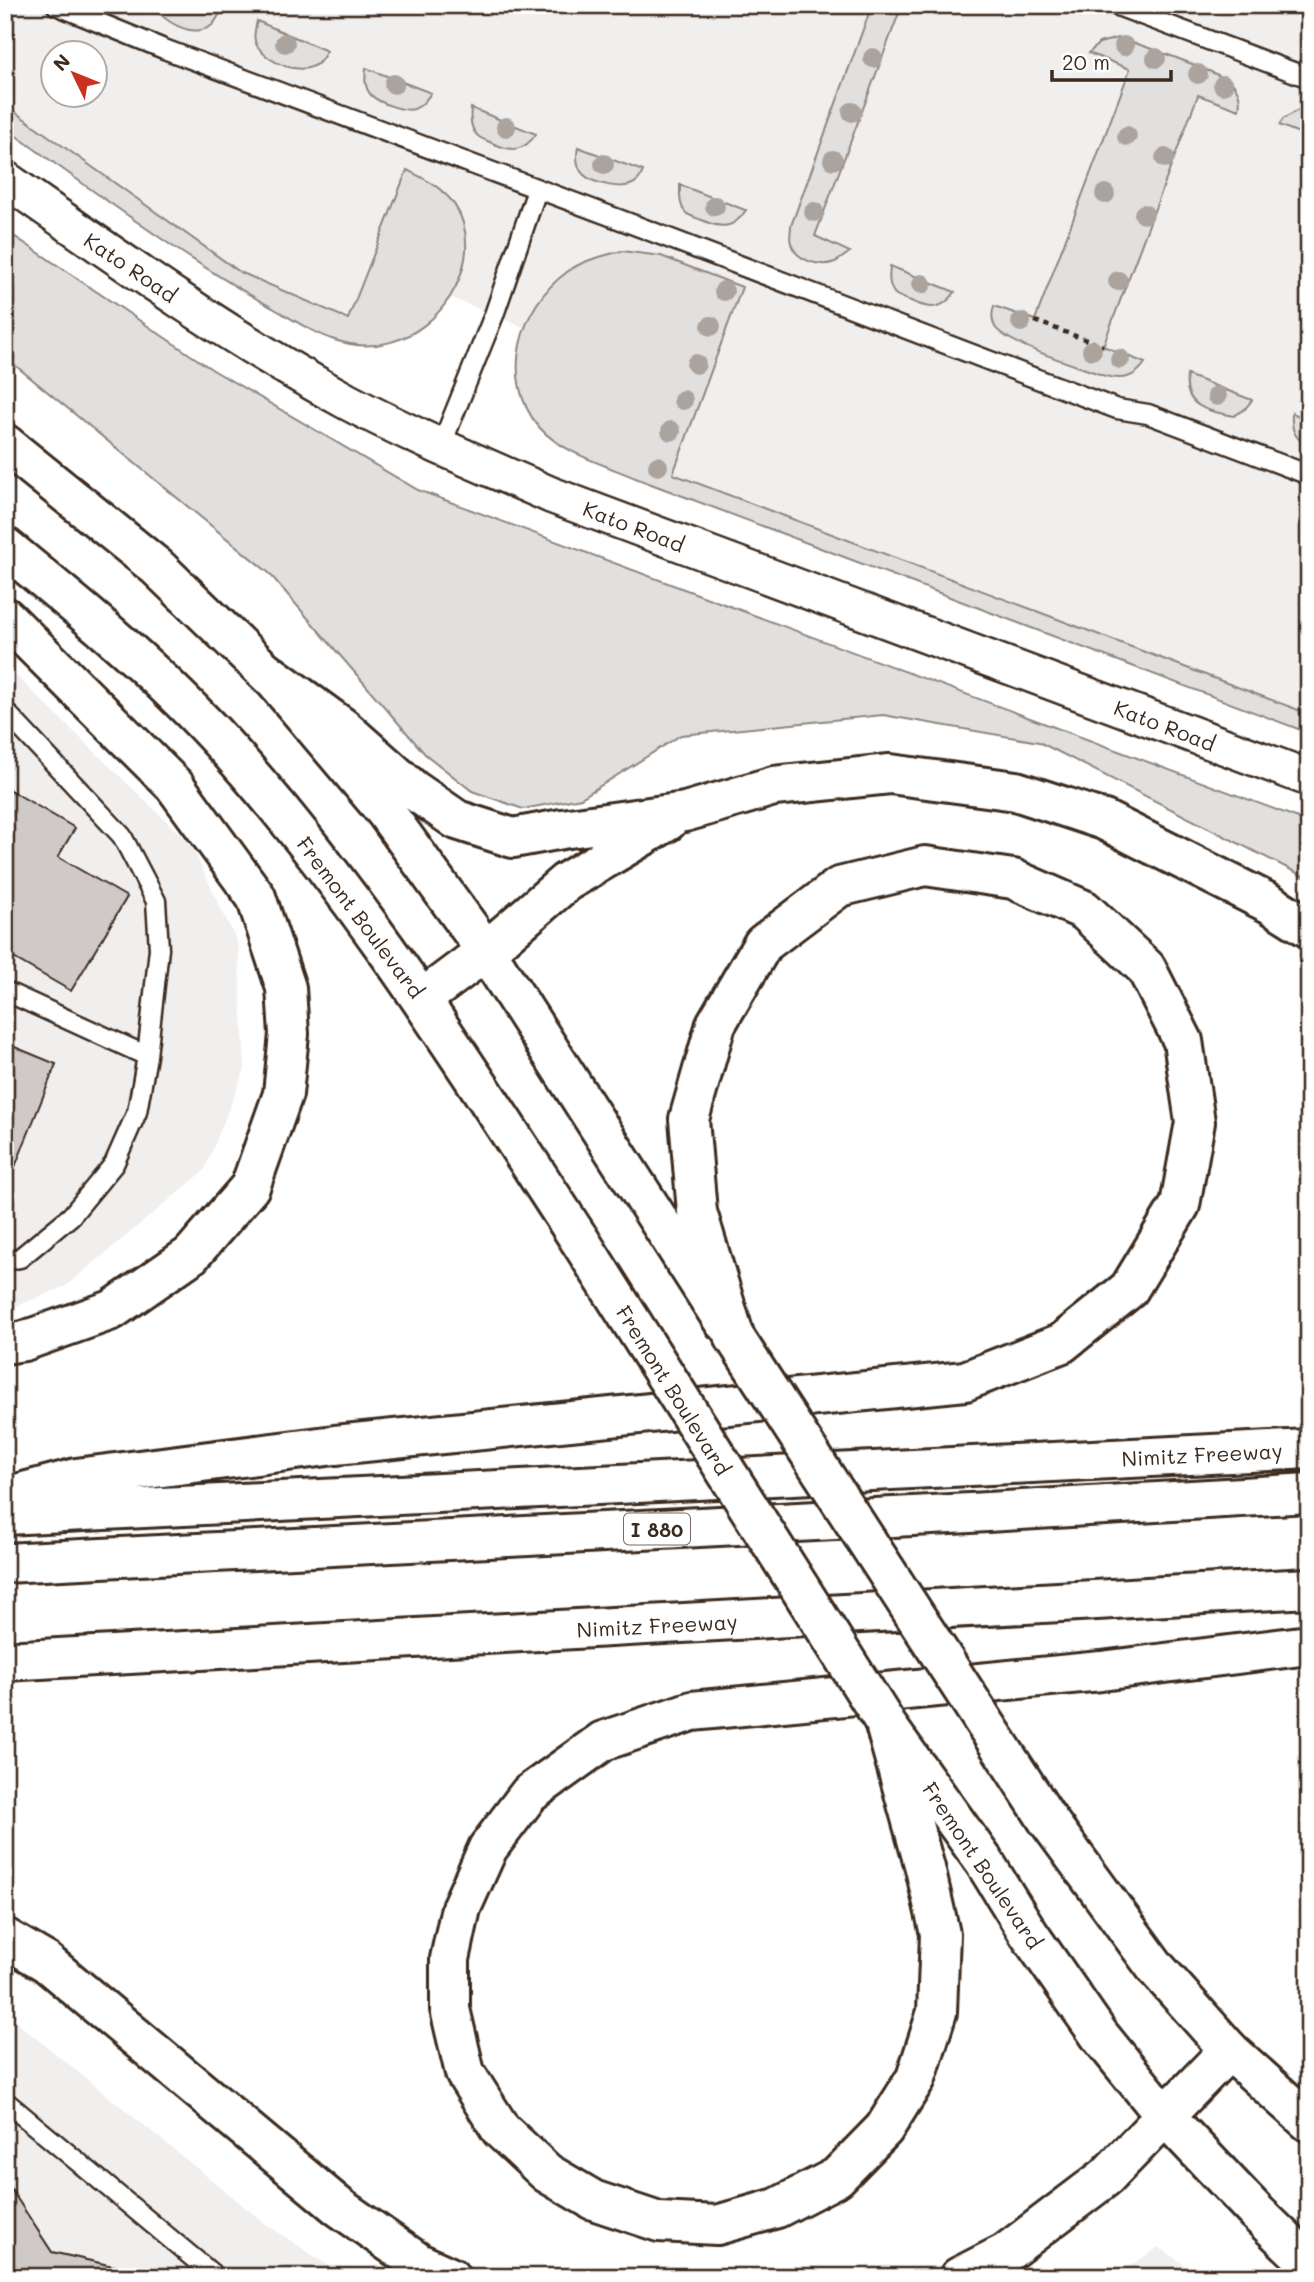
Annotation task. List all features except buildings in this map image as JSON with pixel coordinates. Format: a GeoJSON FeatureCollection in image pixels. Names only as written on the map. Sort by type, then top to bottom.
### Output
{"type":"FeatureCollection","features":[{"type":"Feature","properties":{"kind":"main road"},"geometry":{"type":"LineString","coordinates":[[5,444],[157,567],[264,670],[386,811],[486,951],[1047,1819],[1156,1968],[1229,2050],[1309,2122]]}},
{"type":"Feature","properties":{"kind":"main road","name":"Fremont Boulevard"},"geometry":{"type":"LineString","coordinates":[[5,547],[102,626],[213,733],[317,855],[422,999],[579,1239],[884,1721],[985,1863],[1029,1934],[1100,2036],[1166,2117],[1257,2213],[1309,2263]]}},
{"type":"Feature","properties":{"kind":"main road"},"geometry":{"type":"LineString","coordinates":[[5,617],[175,786],[256,897],[286,988],[289,1034],[283,1094],[250,1188],[191,1255],[112,1310],[24,1341],[5,1344]]}},
{"type":"Feature","properties":{"kind":"main road"},"geometry":{"type":"LineString","coordinates":[[264,670],[342,727],[412,789],[457,820],[513,838],[685,812],[774,786],[890,774],[1016,791],[1104,820],[1269,903],[1309,928]]}},
{"type":"Feature","properties":{"kind":"main road"},"geometry":{"type":"LineString","coordinates":[[422,999],[486,951],[566,881],[685,812]]}},
{"type":"Feature","properties":{"kind":"main road"},"geometry":{"type":"LineString","coordinates":[[5,1497],[76,1478],[335,1445],[965,1381],[1062,1343],[1129,1289],[1180,1205],[1195,1122],[1183,1041],[1146,968],[1084,910],[1013,879],[925,866],[839,887],[763,944],[716,1024],[689,1119],[697,1212],[735,1338]]}},
{"type":"Feature","properties":{"kind":"main road","name":"Nimitz Freeway"},"geometry":{"type":"LineString","coordinates":[[5,1515],[1309,1449]]}},
{"type":"Feature","properties":{"kind":"main road","name":"I 880"},"geometry":{"type":"LineString","coordinates":[[5,1563],[1309,1493]]}},
{"type":"Feature","properties":{"kind":"main road","name":"Nimitz Freeway"},"geometry":{"type":"LineString","coordinates":[[5,1661],[1309,1588]]}},
{"type":"Feature","properties":{"kind":"main road"},"geometry":{"type":"LineString","coordinates":[[884,1721],[925,1868],[940,1934],[937,2012],[916,2078],[884,2129],[837,2178],[777,2208],[717,2225],[659,2222],[593,2200],[547,2173],[501,2130],[465,2073],[450,2009],[450,1959],[461,1908],[488,1847],[529,1794],[603,1741],[692,1711],[1101,1671],[1309,1645]]}},
{"type":"Feature","properties":{"kind":"main road"},"geometry":{"type":"LineString","coordinates":[[5,1938],[46,1962],[339,2207],[419,2263],[450,2277]]}},
{"type":"Feature","properties":{"kind":"main road"},"geometry":{"type":"LineString","coordinates":[[959,2277],[1006,2253],[1106,2177],[1229,2050]]}},
{"type":"Feature","properties":{"kind":"street","name":"Kato Road"},"geometry":{"type":"LineString","coordinates":[[5,179],[144,278],[246,343],[349,402],[441,446],[551,495],[1309,778]]}},
{"type":"Feature","properties":{"kind":"lane"},"geometry":{"type":"LineString","coordinates":[[56,5],[140,40],[1117,409],[1148,414],[1309,475]]}},
{"type":"Feature","properties":{"kind":"lane"},"geometry":{"type":"LineString","coordinates":[[1115,5],[1309,78]]}},
{"type":"Feature","properties":{"kind":"lane"},"geometry":{"type":"LineString","coordinates":[[441,446],[494,315],[537,190]]}},
{"type":"Feature","properties":{"kind":"lane"},"geometry":{"type":"LineString","coordinates":[[5,711],[122,836],[156,901],[159,948],[147,1056],[137,1112],[114,1164],[72,1216],[20,1258],[5,1261]]}},
{"type":"Feature","properties":{"kind":"lane"},"geometry":{"type":"LineString","coordinates":[[5,991],[147,1056]]}},
{"type":"Feature","properties":{"kind":"lane"},"geometry":{"type":"LineString","coordinates":[[5,2101],[216,2277]]}},
{"type":"Feature","properties":{"kind":"path"},"geometry":{"type":"LineString","coordinates":[[1035,321],[1103,346]]}},
{"type":"Feature","properties":{"kind":"shaded area"},"geometry":{"type":"Polygon","coordinates":[[[5,5],[1309,5],[1309,733],[638,479],[560,445],[539,427],[525,404],[517,377],[518,349],[525,328],[452,298],[415,331],[399,340],[382,345],[349,344],[324,337],[245,293],[168,244],[5,128],[5,5]]]}},
{"type":"Feature","properties":{"kind":"shaded area"},"geometry":{"type":"Polygon","coordinates":[[[152,5],[206,5],[221,12],[211,26],[195,30],[171,22],[152,5]]]}},
{"type":"Feature","properties":{"kind":"shaded area"},"geometry":{"type":"Polygon","coordinates":[[[872,5],[902,5],[815,236],[850,252],[829,264],[816,263],[803,258],[793,249],[790,239],[791,226],[872,5]]]}},
{"type":"Feature","properties":{"kind":"shaded area"},"geometry":{"type":"Polygon","coordinates":[[[257,21],[327,51],[318,63],[302,69],[277,63],[256,44],[257,21]]]}},
{"type":"Feature","properties":{"kind":"shaded area"},"geometry":{"type":"Polygon","coordinates":[[[1118,38],[1225,79],[1233,84],[1239,93],[1240,103],[1239,110],[1198,95],[1103,346],[1145,363],[1132,375],[1117,378],[1063,361],[1014,341],[995,327],[992,316],[994,306],[1035,320],[1130,69],[1089,53],[1099,43],[1118,38]]]}},
{"type":"Feature","properties":{"kind":"shaded area"},"geometry":{"type":"Polygon","coordinates":[[[366,68],[431,93],[414,109],[385,104],[367,89],[366,68]]]}},
{"type":"Feature","properties":{"kind":"shaded area"},"geometry":{"type":"Polygon","coordinates":[[[5,105],[240,272],[348,319],[407,170],[439,188],[460,214],[466,250],[459,278],[451,296],[439,312],[408,335],[390,342],[370,345],[350,344],[330,338],[204,267],[5,128],[5,105]]]}},
{"type":"Feature","properties":{"kind":"shaded area"},"geometry":{"type":"Polygon","coordinates":[[[471,108],[536,134],[527,144],[517,149],[499,146],[480,138],[475,132],[471,122],[471,108]]]}},
{"type":"Feature","properties":{"kind":"shaded area"},"geometry":{"type":"Polygon","coordinates":[[[1300,109],[1309,110],[1309,137],[1279,125],[1283,119],[1300,109]]]}},
{"type":"Feature","properties":{"kind":"shaded area"},"geometry":{"type":"Polygon","coordinates":[[[578,147],[643,171],[638,180],[625,186],[594,181],[579,168],[578,147]]]}},
{"type":"Feature","properties":{"kind":"shaded area"},"geometry":{"type":"Polygon","coordinates":[[[680,185],[746,210],[737,221],[727,226],[709,223],[686,213],[681,203],[680,185]]]}},
{"type":"Feature","properties":{"kind":"shaded area"},"geometry":{"type":"Polygon","coordinates":[[[5,230],[213,370],[418,490],[1309,822],[1309,879],[1039,742],[883,715],[681,735],[581,798],[523,809],[472,791],[425,754],[269,573],[5,357],[5,230]]]}},
{"type":"Feature","properties":{"kind":"shaded area"},"geometry":{"type":"Polygon","coordinates":[[[622,251],[661,256],[742,287],[673,474],[1309,714],[1309,733],[638,479],[560,445],[539,427],[527,408],[520,387],[520,345],[526,324],[550,287],[567,272],[586,261],[622,251]]]}},
{"type":"Feature","properties":{"kind":"shaded area"},"geometry":{"type":"Polygon","coordinates":[[[890,266],[955,292],[946,302],[936,307],[924,306],[903,298],[891,288],[890,266]]]}},
{"type":"Feature","properties":{"kind":"shaded area"},"geometry":{"type":"Polygon","coordinates":[[[1187,375],[1252,400],[1234,416],[1206,409],[1193,401],[1189,394],[1187,375]]]}},
{"type":"Feature","properties":{"kind":"shaded area"},"geometry":{"type":"Polygon","coordinates":[[[1292,413],[1309,420],[1309,446],[1294,433],[1292,413]]]}},
{"type":"Feature","properties":{"kind":"shaded area"},"geometry":{"type":"Polygon","coordinates":[[[5,665],[191,845],[238,944],[245,1069],[204,1171],[66,1286],[5,1311],[5,665]]]}},
{"type":"Feature","properties":{"kind":"shaded area"},"geometry":{"type":"Polygon","coordinates":[[[5,2013],[266,2224],[345,2277],[5,2277],[5,2013]]]}},
{"type":"Feature","properties":{"kind":"shaded area"},"geometry":{"type":"Polygon","coordinates":[[[1159,2247],[1202,2277],[1113,2277],[1159,2247]]]}}]}
